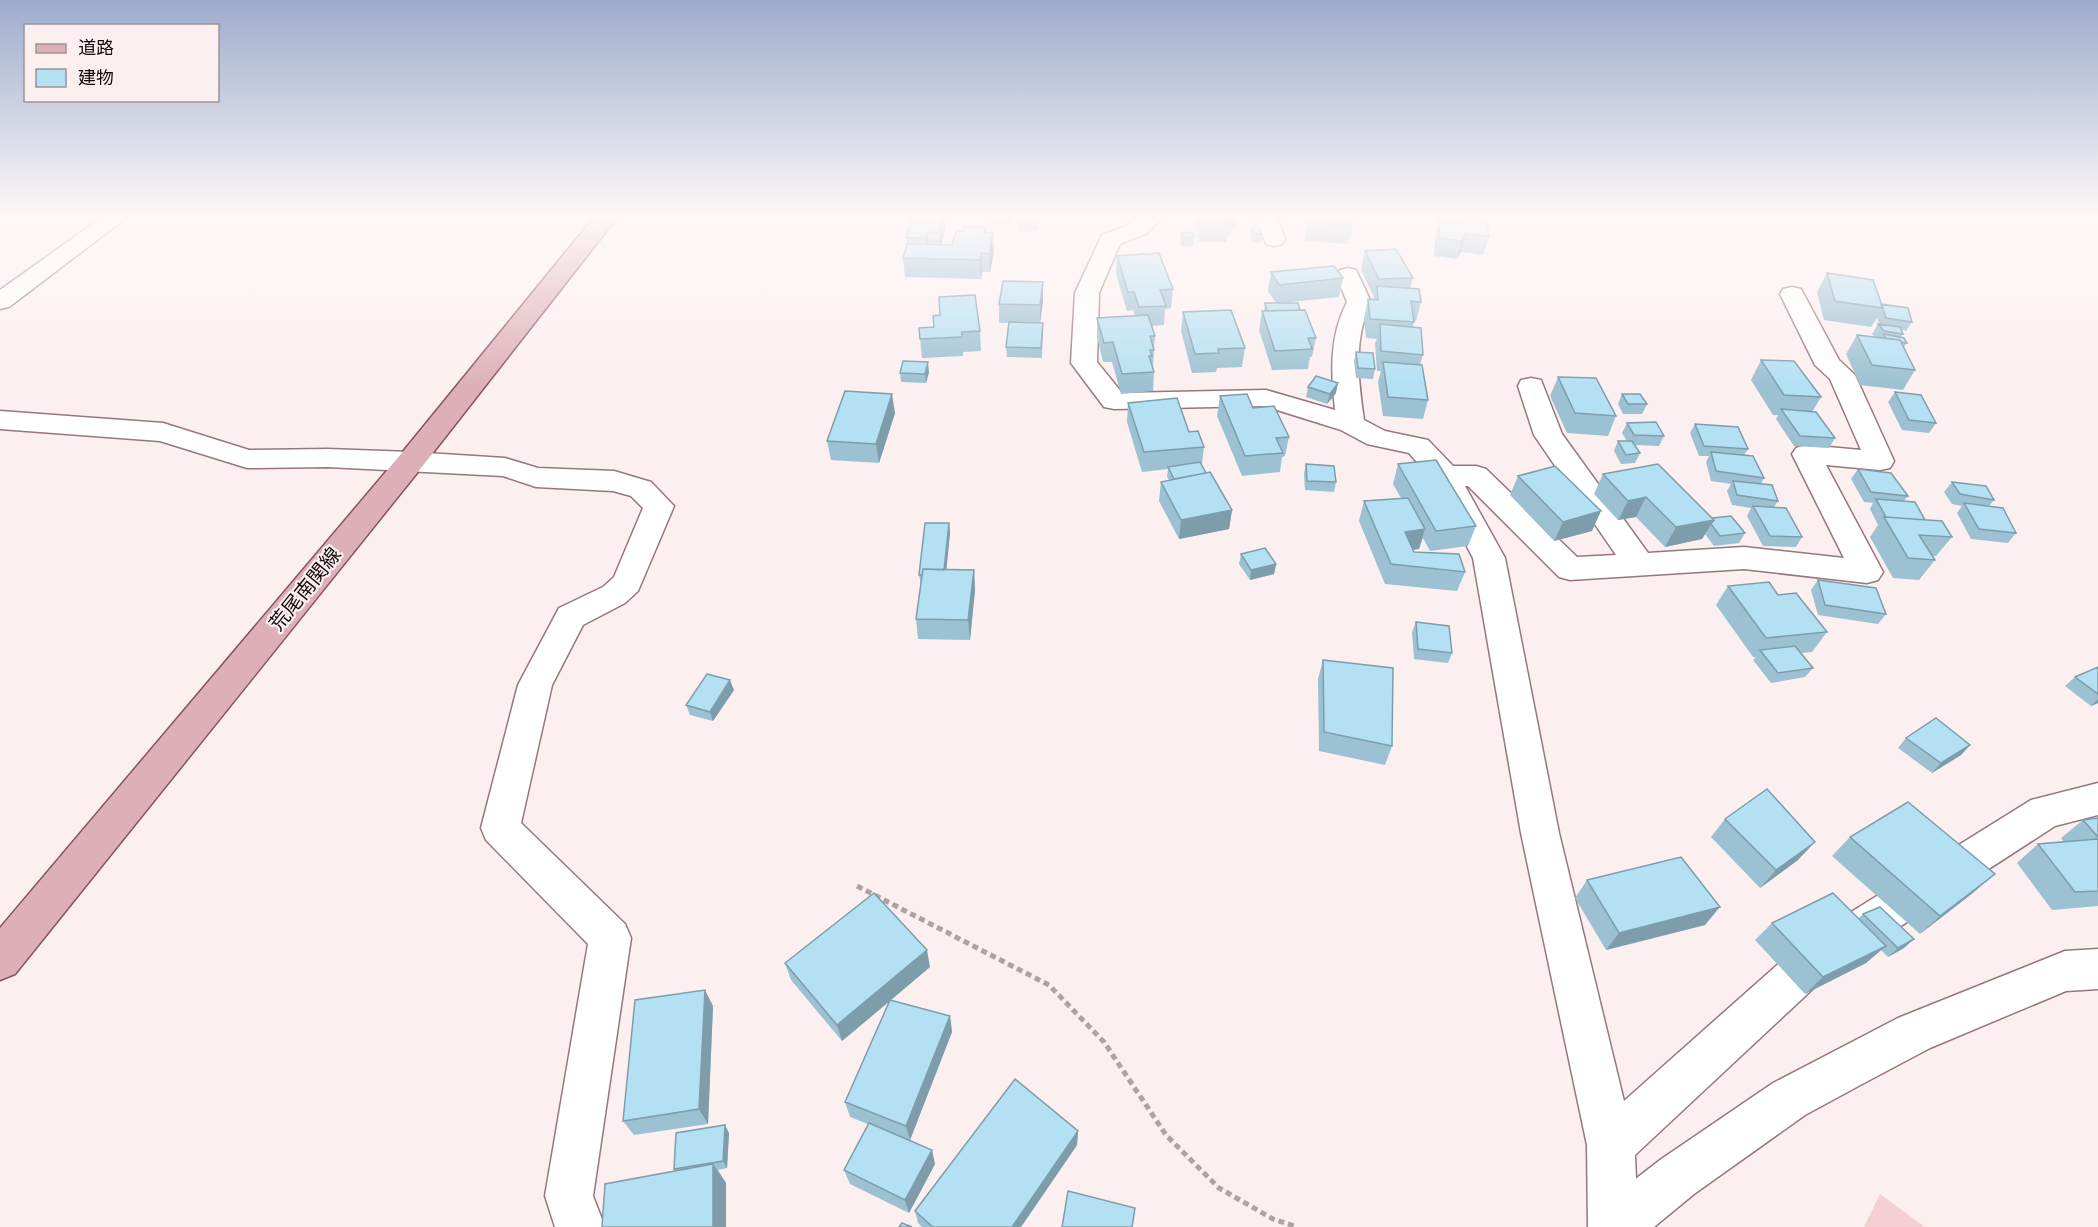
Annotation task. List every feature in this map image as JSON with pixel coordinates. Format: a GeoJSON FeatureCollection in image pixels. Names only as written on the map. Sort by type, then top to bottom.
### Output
{"type":"FeatureCollection","features":[{"type":"Feature","properties":{"kind":"main road","name":"荒尾南関線"},"geometry":{"type":"LineString","coordinates":[[0,960],[411,461],[562,272]]}},
{"type":"Feature","properties":{"kind":"street"},"geometry":{"type":"LineString","coordinates":[[0,302],[41,272]]}},
{"type":"Feature","properties":{"kind":"street"},"geometry":{"type":"LineString","coordinates":[[1096,272],[1087,293],[1084,363],[1114,400],[1266,398],[1351,424],[1377,438],[1418,446],[1445,476],[1489,558],[1540,832],[1611,1145],[1614,1227]]}},
{"type":"Feature","properties":{"kind":"street"},"geometry":{"type":"LineString","coordinates":[[1348,275],[1359,302],[1353,312],[1344,364],[1351,424]]}},
{"type":"Feature","properties":{"kind":"street"},"geometry":{"type":"LineString","coordinates":[[1445,476],[1476,476],[1570,569],[1744,558],[1867,572],[1806,454],[1880,461],[1842,375],[1828,365],[1792,294]]}},
{"type":"Feature","properties":{"kind":"street"},"geometry":{"type":"LineString","coordinates":[[1531,386],[1548,435],[1640,565]]}},
{"type":"Feature","properties":{"kind":"street"},"geometry":{"type":"LineString","coordinates":[[0,420],[163,432],[247,459],[328,458],[411,461],[506,467],[536,477],[614,481],[641,489],[659,506],[627,583],[614,595],[571,617],[536,685],[500,828],[610,938],[569,1196],[580,1227]]}},
{"type":"Feature","properties":{"kind":"street"},"geometry":{"type":"LineString","coordinates":[[1611,1145],[1754,1012],[1818,957],[2045,812],[2098,798]]}},
{"type":"Feature","properties":{"kind":"street"},"geometry":{"type":"LineString","coordinates":[[1614,1227],[1677,1177],[1789,1099],[1848,1067],[1914,1033],[2065,971],[2098,969]]}},
{"type":"Feature","properties":{"kind":"path"},"geometry":{"type":"LineString","coordinates":[[857,886],[1049,985],[1104,1042],[1166,1135],[1219,1188],[1273,1219],[1297,1227]]}},
{"type":"Feature","properties":{"kind":"shaded area"},"geometry":{"type":"Polygon","coordinates":[[[1880,1194],[1925,1227],[1864,1227],[1880,1194]]]}},
{"type":"Feature","properties":{"kind":"building"},"geometry":{"type":"Polygon","coordinates":[[[1122,272],[1166,272],[1173,289],[1160,290],[1166,306],[1139,307],[1134,292],[1128,292],[1122,272]]]}},
{"type":"Feature","properties":{"kind":"building"},"geometry":{"type":"Polygon","coordinates":[[[1271,272],[1339,272],[1343,278],[1279,285],[1271,272]]]}},
{"type":"Feature","properties":{"kind":"building"},"geometry":{"type":"Polygon","coordinates":[[[1376,272],[1410,272],[1413,278],[1379,279],[1376,272]]]}},
{"type":"Feature","properties":{"kind":"building"},"geometry":{"type":"Polygon","coordinates":[[[1827,273],[1873,280],[1883,308],[1835,301],[1827,273]]]}},
{"type":"Feature","properties":{"kind":"building"},"geometry":{"type":"Polygon","coordinates":[[[1003,281],[1043,282],[1040,305],[999,304],[1003,281]]]}},
{"type":"Feature","properties":{"kind":"building"},"geometry":{"type":"Polygon","coordinates":[[[1377,286],[1419,289],[1421,302],[1411,301],[1414,322],[1370,319],[1368,299],[1378,300],[1377,286]]]}},
{"type":"Feature","properties":{"kind":"building"},"geometry":{"type":"Polygon","coordinates":[[[975,295],[980,331],[962,332],[962,337],[920,339],[919,328],[934,327],[933,316],[940,315],[939,297],[975,295]]]}},
{"type":"Feature","properties":{"kind":"building"},"geometry":{"type":"Polygon","coordinates":[[[1265,303],[1298,303],[1300,310],[1267,311],[1265,303]]]}},
{"type":"Feature","properties":{"kind":"building"},"geometry":{"type":"Polygon","coordinates":[[[1881,304],[1908,308],[1912,322],[1886,318],[1881,304]]]}},
{"type":"Feature","properties":{"kind":"building"},"geometry":{"type":"Polygon","coordinates":[[[1231,310],[1245,348],[1218,349],[1219,353],[1195,354],[1183,312],[1231,310]]]}},
{"type":"Feature","properties":{"kind":"building"},"geometry":{"type":"Polygon","coordinates":[[[1305,310],[1316,338],[1308,338],[1312,349],[1275,351],[1262,311],[1305,310]]]}},
{"type":"Feature","properties":{"kind":"building"},"geometry":{"type":"Polygon","coordinates":[[[1148,315],[1155,336],[1150,336],[1154,350],[1150,350],[1152,356],[1149,356],[1154,372],[1122,374],[1113,342],[1104,343],[1097,318],[1148,315]]]}},
{"type":"Feature","properties":{"kind":"building"},"geometry":{"type":"Polygon","coordinates":[[[1009,322],[1043,323],[1041,348],[1006,347],[1009,322]]]}},
{"type":"Feature","properties":{"kind":"building"},"geometry":{"type":"Polygon","coordinates":[[[1380,324],[1421,328],[1423,355],[1381,351],[1380,324]]]}},
{"type":"Feature","properties":{"kind":"building"},"geometry":{"type":"Polygon","coordinates":[[[1878,324],[1900,327],[1903,334],[1884,331],[1878,324]]]}},
{"type":"Feature","properties":{"kind":"building"},"geometry":{"type":"Polygon","coordinates":[[[1884,334],[1904,338],[1907,343],[1885,338],[1884,334]]]}},
{"type":"Feature","properties":{"kind":"building"},"geometry":{"type":"Polygon","coordinates":[[[1857,335],[1900,340],[1915,370],[1872,365],[1857,335]]]}},
{"type":"Feature","properties":{"kind":"building"},"geometry":{"type":"Polygon","coordinates":[[[1356,352],[1373,353],[1375,369],[1358,368],[1356,352]]]}},
{"type":"Feature","properties":{"kind":"building"},"geometry":{"type":"Polygon","coordinates":[[[1761,360],[1794,361],[1821,397],[1784,395],[1761,360]]]}},
{"type":"Feature","properties":{"kind":"building"},"geometry":{"type":"Polygon","coordinates":[[[903,361],[928,362],[925,374],[900,373],[903,361]]]}},
{"type":"Feature","properties":{"kind":"building"},"geometry":{"type":"Polygon","coordinates":[[[1383,362],[1422,365],[1428,400],[1388,397],[1383,362]]]}},
{"type":"Feature","properties":{"kind":"building"},"geometry":{"type":"Polygon","coordinates":[[[1316,376],[1338,383],[1330,394],[1308,387],[1316,376]]]}},
{"type":"Feature","properties":{"kind":"building"},"geometry":{"type":"Polygon","coordinates":[[[1558,377],[1596,378],[1616,416],[1575,413],[1558,377]]]}},
{"type":"Feature","properties":{"kind":"building"},"geometry":{"type":"Polygon","coordinates":[[[845,391],[892,394],[876,444],[827,441],[845,391]]]}},
{"type":"Feature","properties":{"kind":"building"},"geometry":{"type":"Polygon","coordinates":[[[1895,392],[1921,395],[1936,423],[1909,420],[1895,392]]]}},
{"type":"Feature","properties":{"kind":"building"},"geometry":{"type":"Polygon","coordinates":[[[1247,394],[1253,408],[1274,406],[1289,437],[1276,438],[1283,453],[1245,456],[1220,396],[1247,394]]]}},
{"type":"Feature","properties":{"kind":"building"},"geometry":{"type":"Polygon","coordinates":[[[1622,394],[1640,394],[1647,404],[1628,404],[1622,394]]]}},
{"type":"Feature","properties":{"kind":"building"},"geometry":{"type":"Polygon","coordinates":[[[1177,398],[1189,432],[1198,431],[1204,447],[1144,452],[1128,403],[1177,398]]]}},
{"type":"Feature","properties":{"kind":"building"},"geometry":{"type":"Polygon","coordinates":[[[1781,409],[1816,412],[1835,438],[1800,436],[1781,409]]]}},
{"type":"Feature","properties":{"kind":"building"},"geometry":{"type":"Polygon","coordinates":[[[1656,422],[1664,436],[1634,435],[1627,423],[1656,422]]]}},
{"type":"Feature","properties":{"kind":"building"},"geometry":{"type":"Polygon","coordinates":[[[1695,424],[1738,427],[1748,449],[1704,446],[1695,424]]]}},
{"type":"Feature","properties":{"kind":"building"},"geometry":{"type":"Polygon","coordinates":[[[1618,441],[1632,441],[1640,453],[1626,455],[1618,441]]]}},
{"type":"Feature","properties":{"kind":"building"},"geometry":{"type":"Polygon","coordinates":[[[1711,452],[1753,456],[1764,478],[1716,471],[1711,452]]]}},
{"type":"Feature","properties":{"kind":"building"},"geometry":{"type":"Polygon","coordinates":[[[1436,460],[1476,526],[1436,531],[1398,464],[1436,460]]]}},
{"type":"Feature","properties":{"kind":"building"},"geometry":{"type":"Polygon","coordinates":[[[1200,462],[1206,473],[1174,479],[1168,467],[1200,462]]]}},
{"type":"Feature","properties":{"kind":"building"},"geometry":{"type":"Polygon","coordinates":[[[1306,464],[1334,466],[1336,482],[1307,481],[1306,464]]]}},
{"type":"Feature","properties":{"kind":"building"},"geometry":{"type":"Polygon","coordinates":[[[1658,464],[1714,520],[1676,527],[1646,497],[1628,501],[1603,474],[1658,464]]]}},
{"type":"Feature","properties":{"kind":"building"},"geometry":{"type":"Polygon","coordinates":[[[1555,466],[1601,511],[1563,522],[1518,476],[1555,466]]]}},
{"type":"Feature","properties":{"kind":"building"},"geometry":{"type":"Polygon","coordinates":[[[1858,469],[1891,473],[1908,496],[1871,492],[1858,469]]]}},
{"type":"Feature","properties":{"kind":"building"},"geometry":{"type":"Polygon","coordinates":[[[1210,472],[1232,510],[1181,520],[1161,482],[1210,472]]]}},
{"type":"Feature","properties":{"kind":"building"},"geometry":{"type":"Polygon","coordinates":[[[1733,481],[1772,485],[1778,501],[1737,495],[1733,481]]]}},
{"type":"Feature","properties":{"kind":"building"},"geometry":{"type":"Polygon","coordinates":[[[1952,482],[1986,486],[1994,500],[1960,494],[1952,482]]]}},
{"type":"Feature","properties":{"kind":"building"},"geometry":{"type":"Polygon","coordinates":[[[1408,498],[1425,529],[1405,532],[1414,552],[1459,554],[1465,572],[1391,564],[1364,501],[1408,498]]]}},
{"type":"Feature","properties":{"kind":"building"},"geometry":{"type":"Polygon","coordinates":[[[1876,499],[1915,502],[1925,520],[1886,517],[1876,499]]]}},
{"type":"Feature","properties":{"kind":"building"},"geometry":{"type":"Polygon","coordinates":[[[1964,503],[2003,508],[2016,533],[1979,529],[1964,503]]]}},
{"type":"Feature","properties":{"kind":"building"},"geometry":{"type":"Polygon","coordinates":[[[1753,506],[1786,508],[1802,537],[1770,536],[1753,506]]]}},
{"type":"Feature","properties":{"kind":"building"},"geometry":{"type":"Polygon","coordinates":[[[1731,516],[1745,533],[1720,536],[1711,524],[1714,520],[1712,518],[1731,516]]]}},
{"type":"Feature","properties":{"kind":"building"},"geometry":{"type":"Polygon","coordinates":[[[1884,517],[1942,521],[1952,537],[1919,535],[1935,560],[1908,558],[1884,517]]]}},
{"type":"Feature","properties":{"kind":"building"},"geometry":{"type":"Polygon","coordinates":[[[925,523],[949,523],[944,570],[923,569],[922,575],[919,575],[925,523]]]}},
{"type":"Feature","properties":{"kind":"building"},"geometry":{"type":"Polygon","coordinates":[[[1265,548],[1276,564],[1251,570],[1241,554],[1265,548]]]}},
{"type":"Feature","properties":{"kind":"building"},"geometry":{"type":"Polygon","coordinates":[[[923,569],[974,570],[968,620],[916,619],[923,569]]]}},
{"type":"Feature","properties":{"kind":"building"},"geometry":{"type":"Polygon","coordinates":[[[1818,580],[1876,588],[1886,614],[1825,605],[1818,580]]]}},
{"type":"Feature","properties":{"kind":"building"},"geometry":{"type":"Polygon","coordinates":[[[1769,582],[1778,595],[1796,593],[1827,632],[1766,638],[1728,586],[1769,582]]]}},
{"type":"Feature","properties":{"kind":"building"},"geometry":{"type":"Polygon","coordinates":[[[1416,622],[1449,626],[1452,653],[1418,649],[1416,622]]]}},
{"type":"Feature","properties":{"kind":"building"},"geometry":{"type":"Polygon","coordinates":[[[1795,646],[1813,668],[1778,673],[1760,650],[1795,646]]]}},
{"type":"Feature","properties":{"kind":"building"},"geometry":{"type":"Polygon","coordinates":[[[1323,660],[1393,668],[1392,746],[1324,732],[1323,660]]]}},
{"type":"Feature","properties":{"kind":"building"},"geometry":{"type":"Polygon","coordinates":[[[2098,667],[2098,694],[2075,677],[2098,667]]]}},
{"type":"Feature","properties":{"kind":"building"},"geometry":{"type":"Polygon","coordinates":[[[707,674],[730,680],[710,712],[686,705],[707,674]]]}},
{"type":"Feature","properties":{"kind":"building"},"geometry":{"type":"Polygon","coordinates":[[[1936,718],[1970,745],[1941,763],[1906,738],[1936,718]]]}},
{"type":"Feature","properties":{"kind":"building"},"geometry":{"type":"Polygon","coordinates":[[[1767,789],[1815,842],[1776,870],[1725,819],[1767,789]]]}},
{"type":"Feature","properties":{"kind":"building"},"geometry":{"type":"Polygon","coordinates":[[[1908,802],[1995,874],[1940,916],[1850,837],[1908,802]]]}},
{"type":"Feature","properties":{"kind":"building"},"geometry":{"type":"Polygon","coordinates":[[[2098,818],[2098,837],[2083,820],[2098,818]]]}},
{"type":"Feature","properties":{"kind":"building"},"geometry":{"type":"Polygon","coordinates":[[[2098,839],[2098,891],[2075,892],[2038,844],[2098,839]]]}},
{"type":"Feature","properties":{"kind":"building"},"geometry":{"type":"Polygon","coordinates":[[[1681,857],[1720,907],[1619,933],[1587,880],[1681,857]]]}},
{"type":"Feature","properties":{"kind":"building"},"geometry":{"type":"Polygon","coordinates":[[[874,893],[927,950],[837,1025],[785,963],[874,893]]]}},
{"type":"Feature","properties":{"kind":"building"},"geometry":{"type":"Polygon","coordinates":[[[1833,893],[1886,946],[1823,977],[1772,923],[1833,893]]]}},
{"type":"Feature","properties":{"kind":"building"},"geometry":{"type":"Polygon","coordinates":[[[1880,907],[1914,939],[1898,948],[1863,914],[1880,907]]]}},
{"type":"Feature","properties":{"kind":"building"},"geometry":{"type":"Polygon","coordinates":[[[705,990],[699,1109],[623,1121],[635,1000],[705,990]]]}},
{"type":"Feature","properties":{"kind":"building"},"geometry":{"type":"Polygon","coordinates":[[[890,1000],[950,1016],[906,1126],[845,1102],[890,1000]]]}},
{"type":"Feature","properties":{"kind":"building"},"geometry":{"type":"Polygon","coordinates":[[[1015,1079],[1078,1131],[1012,1227],[933,1227],[915,1211],[1015,1079]]]}},
{"type":"Feature","properties":{"kind":"building"},"geometry":{"type":"Polygon","coordinates":[[[869,1123],[932,1150],[905,1200],[844,1170],[869,1123]]]}},
{"type":"Feature","properties":{"kind":"building"},"geometry":{"type":"Polygon","coordinates":[[[725,1125],[723,1161],[674,1169],[676,1133],[725,1125]]]}},
{"type":"Feature","properties":{"kind":"building"},"geometry":{"type":"Polygon","coordinates":[[[713,1164],[713,1227],[602,1227],[605,1184],[713,1164]]]}},
{"type":"Feature","properties":{"kind":"building"},"geometry":{"type":"Polygon","coordinates":[[[1068,1191],[1135,1208],[1132,1227],[1062,1227],[1068,1191]]]}},
{"type":"Feature","properties":{"kind":"building"},"geometry":{"type":"Polygon","coordinates":[[[902,1223],[912,1227],[899,1227],[902,1223]]]}}]}
